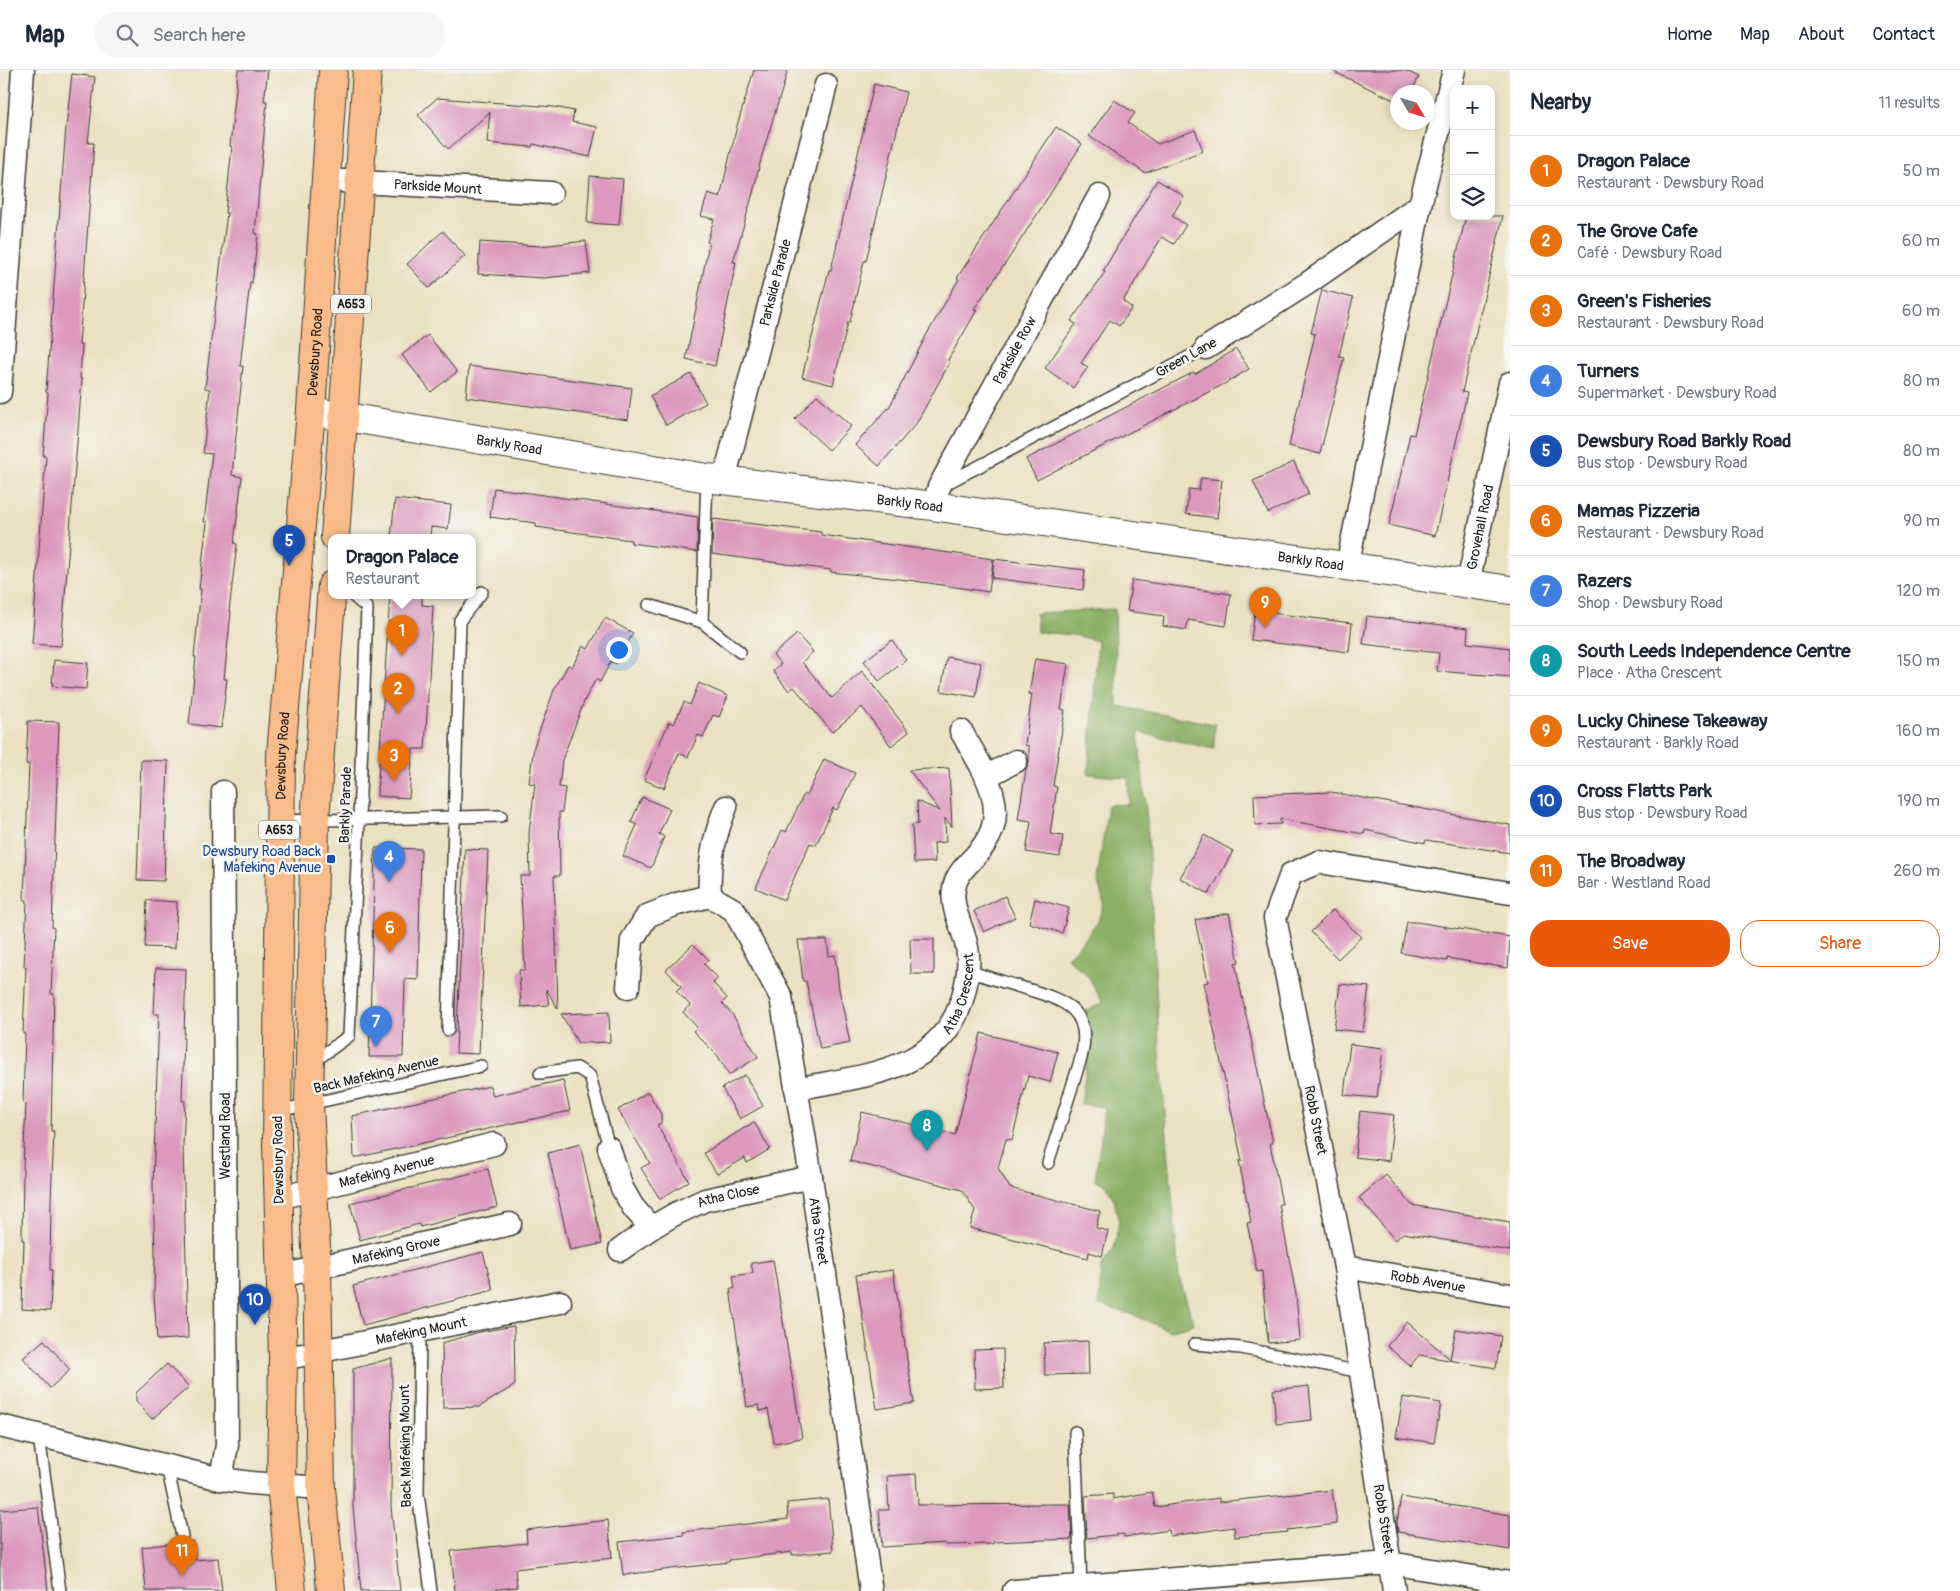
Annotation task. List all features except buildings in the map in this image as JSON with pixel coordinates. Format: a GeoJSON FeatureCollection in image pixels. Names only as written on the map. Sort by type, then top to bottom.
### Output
{"type":"FeatureCollection","features":[{"type":"Feature","properties":{"kind":"main road","name":"Dewsbury Road"},"geometry":{"type":"LineString","coordinates":[[292,1591],[281,1485],[283,1359],[278,1112],[279,822],[281,754],[311,411],[333,70]]}},
{"type":"Feature","properties":{"kind":"main road","name":"A653"},"geometry":{"type":"LineString","coordinates":[[335,534],[367,70]]}},
{"type":"Feature","properties":{"kind":"main road","name":"A653"},"geometry":{"type":"LineString","coordinates":[[331,599],[314,821],[310,1104],[320,1351],[321,1488],[331,1591]]}},
{"type":"Feature","properties":{"kind":"street"},"geometry":{"type":"LineString","coordinates":[[0,392],[9,161],[23,70]]}},
{"type":"Feature","properties":{"kind":"street"},"geometry":{"type":"LineString","coordinates":[[1347,567],[1420,205],[1454,70]]}},
{"type":"Feature","properties":{"kind":"street","name":"Parkside Parade"},"geometry":{"type":"LineString","coordinates":[[716,479],[826,86]]}},
{"type":"Feature","properties":{"kind":"street","name":"Parkside Mount"},"geometry":{"type":"LineString","coordinates":[[326,180],[551,193]]}},
{"type":"Feature","properties":{"kind":"street","name":"Parkside Row"},"geometry":{"type":"LineString","coordinates":[[936,496],[1099,196]]}},
{"type":"Feature","properties":{"kind":"street","name":"Green Lane"},"geometry":{"type":"LineString","coordinates":[[1206,348],[1308,283],[1420,205]]}},
{"type":"Feature","properties":{"kind":"street","name":"Grovehall Road"},"geometry":{"type":"LineString","coordinates":[[1468,584],[1502,452],[1510,383]]}},
{"type":"Feature","properties":{"kind":"street","name":"Barkly Road"},"geometry":{"type":"LineString","coordinates":[[311,411],[716,479],[936,496],[1347,567],[1510,590]]}},
{"type":"Feature","properties":{"kind":"street","name":"Atha Crescent"},"geometry":{"type":"LineString","coordinates":[[796,1089],[885,1071],[914,1060],[939,1040],[957,1014],[967,985],[968,954],[954,904],[954,888],[961,872],[985,844],[994,825],[996,804],[991,784],[961,731]]}},
{"type":"Feature","properties":{"kind":"street"},"geometry":{"type":"LineString","coordinates":[[987,776],[1016,761]]}},
{"type":"Feature","properties":{"kind":"street","name":"Westland Road"},"geometry":{"type":"LineString","coordinates":[[221,1479],[227,1445],[223,792]]}},
{"type":"Feature","properties":{"kind":"street"},"geometry":{"type":"LineString","coordinates":[[628,987],[632,940],[647,916],[677,904],[710,896],[709,883],[712,849],[726,807]]}},
{"type":"Feature","properties":{"kind":"street","name":"Robb Street"},"geometry":{"type":"LineString","coordinates":[[1394,1591],[1345,1267],[1275,918],[1291,874],[1319,862],[1510,893]]}},
{"type":"Feature","properties":{"kind":"street","name":"Atha Street"},"geometry":{"type":"LineString","coordinates":[[710,896],[734,910],[781,997],[811,1177],[871,1591]]}},
{"type":"Feature","properties":{"kind":"street","name":"Mafeking Avenue"},"geometry":{"type":"LineString","coordinates":[[279,1198],[494,1144]]}},
{"type":"Feature","properties":{"kind":"street"},"geometry":{"type":"LineString","coordinates":[[609,1148],[622,1188],[633,1206],[651,1228]]}},
{"type":"Feature","properties":{"kind":"street","name":"Atha Close"},"geometry":{"type":"LineString","coordinates":[[620,1250],[651,1228],[705,1200],[811,1177]]}},
{"type":"Feature","properties":{"kind":"street","name":"Mafeking Grove"},"geometry":{"type":"LineString","coordinates":[[281,1276],[510,1224]]}},
{"type":"Feature","properties":{"kind":"street","name":"Robb Avenue"},"geometry":{"type":"LineString","coordinates":[[1345,1267],[1510,1295]]}},
{"type":"Feature","properties":{"kind":"street","name":"Mafeking Mount"},"geometry":{"type":"LineString","coordinates":[[283,1359],[560,1302]]}},
{"type":"Feature","properties":{"kind":"street"},"geometry":{"type":"LineString","coordinates":[[0,1426],[221,1479],[321,1488]]}},
{"type":"Feature","properties":{"kind":"street"},"geometry":{"type":"LineString","coordinates":[[1014,1591],[1390,1563],[1510,1583]]}},
{"type":"Feature","properties":{"kind":"lane","name":"Green Lane"},"geometry":{"type":"LineString","coordinates":[[936,496],[1206,348]]}},
{"type":"Feature","properties":{"kind":"lane"},"geometry":{"type":"LineString","coordinates":[[702,622],[716,479]]}},
{"type":"Feature","properties":{"kind":"lane"},"geometry":{"type":"LineString","coordinates":[[448,1030],[460,620],[482,592]]}},
{"type":"Feature","properties":{"kind":"lane","name":"Barkly Parade"},"geometry":{"type":"LineString","coordinates":[[311,1064],[349,1036],[360,820],[367,608],[357,599]]}},
{"type":"Feature","properties":{"kind":"lane"},"geometry":{"type":"LineString","coordinates":[[649,605],[702,622],[740,652]]}},
{"type":"Feature","properties":{"kind":"lane"},"geometry":{"type":"LineString","coordinates":[[279,822],[501,816]]}},
{"type":"Feature","properties":{"kind":"lane"},"geometry":{"type":"LineString","coordinates":[[968,971],[1053,997],[1067,1004],[1078,1015],[1084,1028],[1085,1043],[1081,1058],[1048,1163]]}},
{"type":"Feature","properties":{"kind":"lane","name":"Back Mafeking Avenue"},"geometry":{"type":"LineString","coordinates":[[278,1112],[481,1066]]}},
{"type":"Feature","properties":{"kind":"lane"},"geometry":{"type":"LineString","coordinates":[[540,1073],[576,1068],[590,1076],[609,1148]]}},
{"type":"Feature","properties":{"kind":"lane","name":"Back Mafeking Mount"},"geometry":{"type":"LineString","coordinates":[[420,1331],[418,1494],[431,1591]]}},
{"type":"Feature","properties":{"kind":"lane"},"geometry":{"type":"LineString","coordinates":[[1195,1344],[1241,1348],[1361,1372]]}},
{"type":"Feature","properties":{"kind":"lane"},"geometry":{"type":"LineString","coordinates":[[1076,1432],[1081,1586]]}},
{"type":"Feature","properties":{"kind":"lane"},"geometry":{"type":"LineString","coordinates":[[38,1436],[60,1591]]}},
{"type":"Feature","properties":{"kind":"lane"},"geometry":{"type":"LineString","coordinates":[[166,1466],[182,1536]]}},
{"type":"Feature","properties":{"kind":"green space"},"geometry":{"type":"Polygon","coordinates":[[[1115,609],[1117,706],[1215,724],[1214,749],[1138,732],[1147,820],[1159,1042],[1179,1277],[1194,1324],[1170,1331],[1134,1315],[1099,1305],[1101,1266],[1114,1248],[1119,1222],[1114,1200],[1105,1184],[1095,1180],[1104,1107],[1081,1104],[1088,1056],[1086,1011],[1103,1003],[1089,978],[1067,957],[1077,948],[1098,921],[1104,903],[1097,880],[1108,805],[1129,804],[1128,778],[1088,774],[1098,641],[1074,635],[1037,632],[1036,613],[1115,609]]]}},
{"type":"Feature","properties":{"kind":"place","name":"Dewsbury Road Barkly Road"},"geometry":{"type":"Point","coordinates":[289,566]}},
{"type":"Feature","properties":{"kind":"place","name":"Lucky Chinese Takeaway"},"geometry":{"type":"Point","coordinates":[1265,628]}},
{"type":"Feature","properties":{"kind":"place","name":"Dragon Palace"},"geometry":{"type":"Point","coordinates":[402,656]}},
{"type":"Feature","properties":{"kind":"place","name":"The Grove Cafe"},"geometry":{"type":"Point","coordinates":[398,714]}},
{"type":"Feature","properties":{"kind":"place","name":"Green's Fisheries"},"geometry":{"type":"Point","coordinates":[394,781]}},
{"type":"Feature","properties":{"kind":"place","name":"Dewsbury Road Back Mafeking Avenue"},"geometry":{"type":"Point","coordinates":[331,859]}},
{"type":"Feature","properties":{"kind":"place","name":"Turners"},"geometry":{"type":"Point","coordinates":[389,882]}},
{"type":"Feature","properties":{"kind":"place","name":"Mamas Pizzeria"},"geometry":{"type":"Point","coordinates":[390,953]}},
{"type":"Feature","properties":{"kind":"place","name":"Razers"},"geometry":{"type":"Point","coordinates":[376,1047]}},
{"type":"Feature","properties":{"kind":"place","name":"South Leeds Independence Centre"},"geometry":{"type":"Point","coordinates":[927,1151]}},
{"type":"Feature","properties":{"kind":"place","name":"Cross Flatts Park"},"geometry":{"type":"Point","coordinates":[255,1325]}},
{"type":"Feature","properties":{"kind":"place","name":"The Broadway"},"geometry":{"type":"Point","coordinates":[182,1576]}}]}
